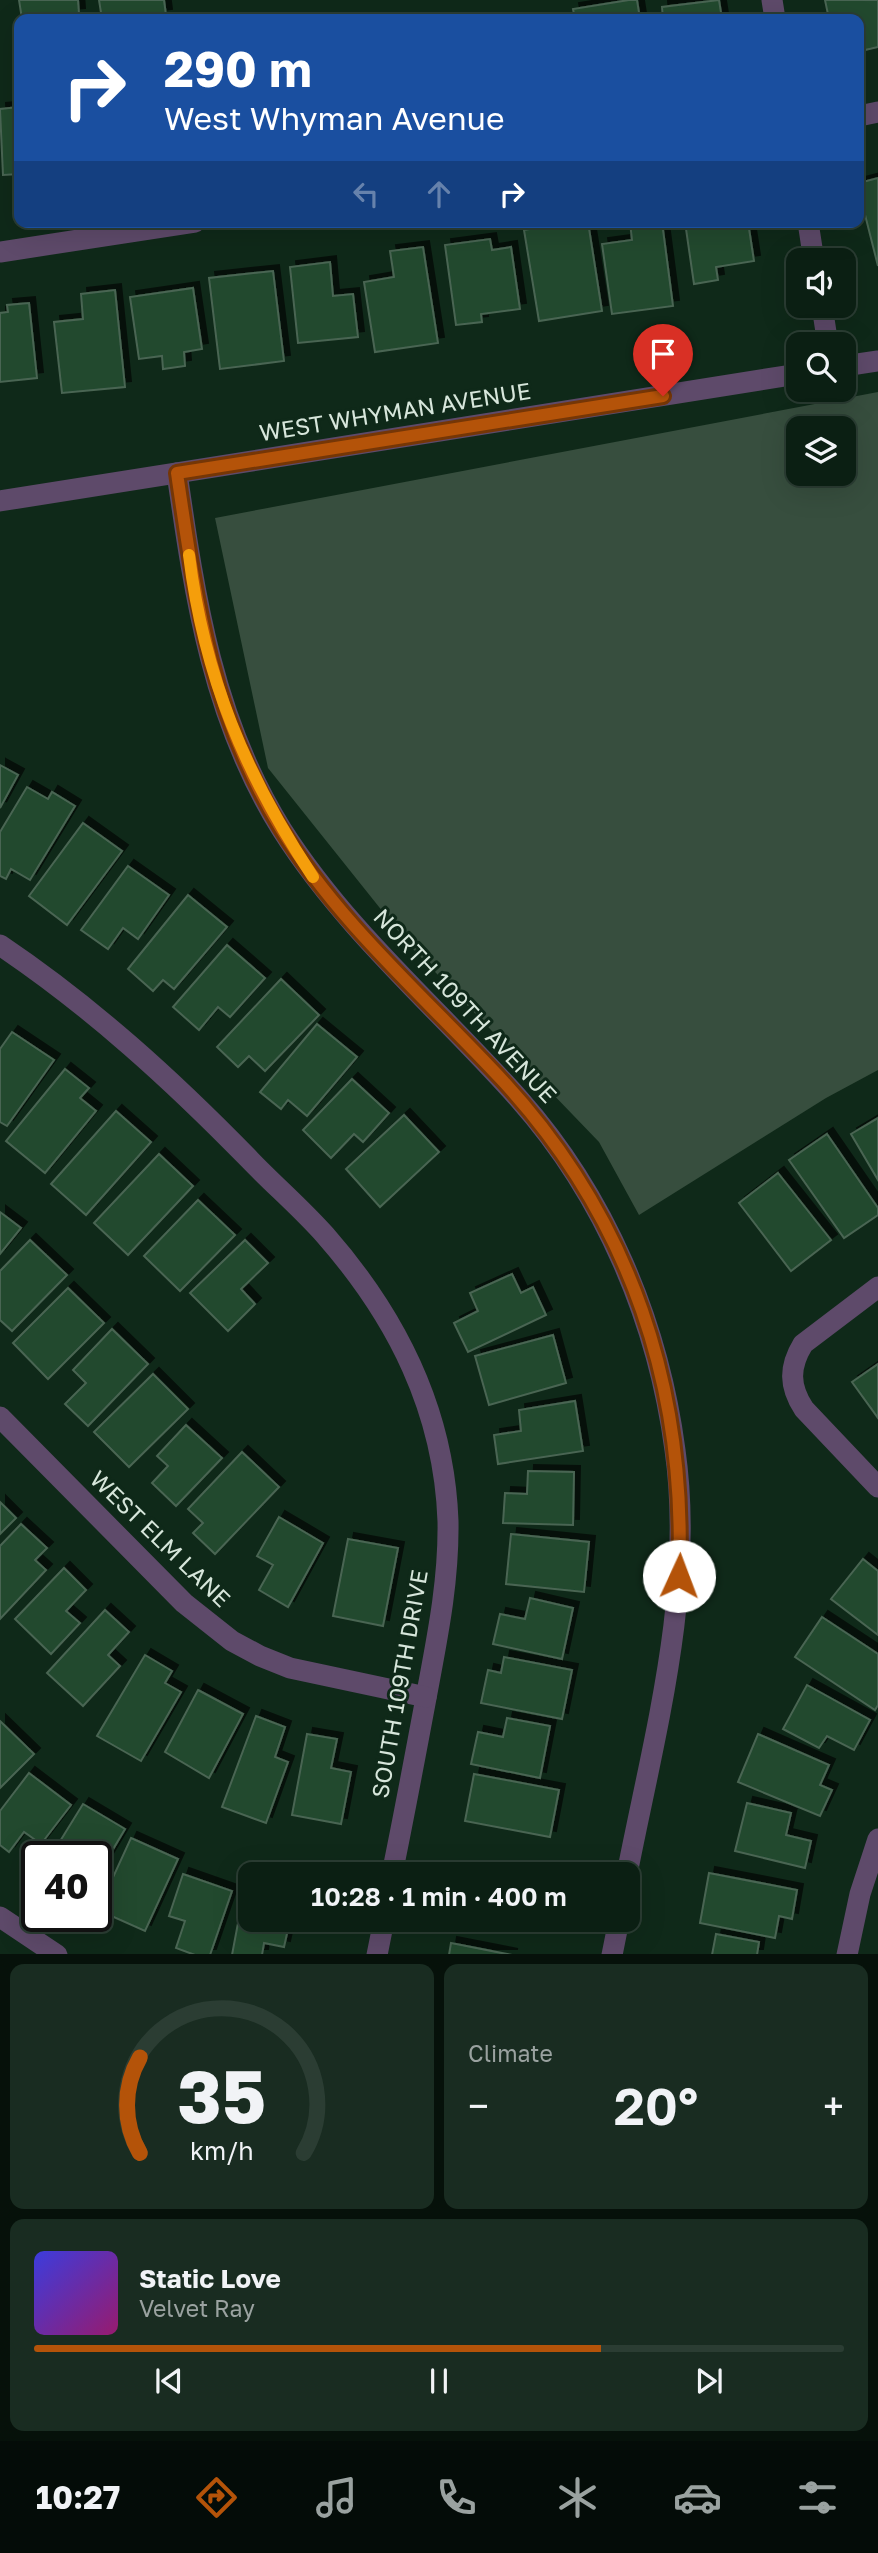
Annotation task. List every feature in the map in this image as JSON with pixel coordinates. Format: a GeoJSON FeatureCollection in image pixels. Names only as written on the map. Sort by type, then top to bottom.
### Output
{"type":"FeatureCollection","features":[{"type":"Feature","properties":{"kind":"street"},"geometry":{"type":"LineString","coordinates":[[0,253],[157,228]]}},
{"type":"Feature","properties":{"kind":"street"},"geometry":{"type":"LineString","coordinates":[[809,228],[812,248]]}},
{"type":"Feature","properties":{"kind":"street"},"geometry":{"type":"LineString","coordinates":[[856,364],[878,360]]}},
{"type":"Feature","properties":{"kind":"street","name":"WEST WHYMAN AVENUE"},"geometry":{"type":"LineString","coordinates":[[0,501],[786,376]]}},
{"type":"Feature","properties":{"kind":"street","name":"NORTH 109TH AVENUE"},"geometry":{"type":"LineString","coordinates":[[177,473],[190,564],[207,652],[232,729],[279,825],[314,878],[354,926],[501,1079],[542,1126],[599,1213],[624,1264],[649,1328],[676,1451],[681,1535],[679,1576],[668,1662],[629,1862]]}},
{"type":"Feature","properties":{"kind":"street","name":"SOUTH 109TH DRIVE"},"geometry":{"type":"LineString","coordinates":[[0,945],[81,1004],[151,1062],[323,1233],[369,1289],[388,1317],[420,1384],[431,1418],[445,1486],[448,1554],[442,1615],[395,1862]]}},
{"type":"Feature","properties":{"kind":"street"},"geometry":{"type":"LineString","coordinates":[[878,1287],[803,1344],[792,1371],[796,1398],[804,1409],[878,1487]]}},
{"type":"Feature","properties":{"kind":"street","name":"WEST ELM LANE"},"geometry":{"type":"LineString","coordinates":[[0,1417],[167,1587],[207,1624],[232,1641],[290,1668],[426,1697]]}},
{"type":"Feature","properties":{"kind":"street"},"geometry":{"type":"LineString","coordinates":[[847,1954],[860,1894],[878,1839]]}},
{"type":"Feature","properties":{"kind":"street"},"geometry":{"type":"LineString","coordinates":[[0,1917],[56,1954]]}},
{"type":"Feature","properties":{"kind":"street"},"geometry":{"type":"LineString","coordinates":[[377,1954],[382,1932]]}},
{"type":"Feature","properties":{"kind":"street"},"geometry":{"type":"LineString","coordinates":[[612,1954],[617,1932]]}},
{"type":"Feature","properties":{"kind":"green space"},"geometry":{"type":"Polygon","coordinates":[[[878,392],[878,1070],[826,1098],[639,1215],[599,1142],[411,947],[268,768],[215,518],[825,402],[856,402],[856,396],[878,392]]]}},
{"type":"Feature","properties":{"kind":"building"},"geometry":{"type":"Polygon","coordinates":[[[19,0],[78,0],[79,14],[21,14],[19,0]]]}},
{"type":"Feature","properties":{"kind":"building"},"geometry":{"type":"Polygon","coordinates":[[[99,0],[164,0],[166,14],[101,14],[99,0]]]}},
{"type":"Feature","properties":{"kind":"building"},"geometry":{"type":"Polygon","coordinates":[[[637,0],[639,14],[574,14],[573,9],[637,0]]]}},
{"type":"Feature","properties":{"kind":"building"},"geometry":{"type":"Polygon","coordinates":[[[719,0],[721,14],[663,14],[662,7],[719,0]]]}},
{"type":"Feature","properties":{"kind":"building"},"geometry":{"type":"Polygon","coordinates":[[[825,0],[878,0],[878,47],[864,50],[864,14],[828,14],[825,0]]]}},
{"type":"Feature","properties":{"kind":"building"},"geometry":{"type":"Polygon","coordinates":[[[14,108],[14,174],[3,175],[0,109],[14,108]]]}},
{"type":"Feature","properties":{"kind":"building"},"geometry":{"type":"Polygon","coordinates":[[[878,178],[878,266],[864,211],[864,182],[878,178]]]}},
{"type":"Feature","properties":{"kind":"building"},"geometry":{"type":"Polygon","coordinates":[[[589,228],[602,311],[539,321],[524,230],[589,228]]]}},
{"type":"Feature","properties":{"kind":"building"},"geometry":{"type":"Polygon","coordinates":[[[631,228],[663,228],[673,306],[612,314],[602,244],[632,240],[631,228]]]}},
{"type":"Feature","properties":{"kind":"building"},"geometry":{"type":"Polygon","coordinates":[[[686,228],[749,228],[754,261],[716,267],[718,280],[694,284],[686,228]]]}},
{"type":"Feature","properties":{"kind":"building"},"geometry":{"type":"Polygon","coordinates":[[[490,239],[492,250],[511,247],[520,309],[481,314],[482,322],[456,325],[445,245],[490,239]]]}},
{"type":"Feature","properties":{"kind":"building"},"geometry":{"type":"Polygon","coordinates":[[[423,247],[438,343],[375,352],[364,282],[394,277],[390,251],[423,247]]]}},
{"type":"Feature","properties":{"kind":"building"},"geometry":{"type":"Polygon","coordinates":[[[330,262],[333,296],[353,294],[358,337],[298,343],[290,267],[330,262]]]}},
{"type":"Feature","properties":{"kind":"building"},"geometry":{"type":"Polygon","coordinates":[[[273,271],[284,361],[220,369],[209,278],[273,271]]]}},
{"type":"Feature","properties":{"kind":"building"},"geometry":{"type":"Polygon","coordinates":[[[193,288],[202,349],[184,352],[185,366],[163,369],[162,356],[139,359],[130,297],[193,288]]]}},
{"type":"Feature","properties":{"kind":"building"},"geometry":{"type":"Polygon","coordinates":[[[115,290],[125,387],[62,393],[54,322],[83,319],[81,294],[115,290]]]}},
{"type":"Feature","properties":{"kind":"building"},"geometry":{"type":"Polygon","coordinates":[[[29,303],[37,378],[0,382],[0,313],[8,312],[7,305],[29,303]]]}},
{"type":"Feature","properties":{"kind":"building"},"geometry":{"type":"Polygon","coordinates":[[[0,765],[18,775],[0,808],[0,765]]]}},
{"type":"Feature","properties":{"kind":"building"},"geometry":{"type":"Polygon","coordinates":[[[27,787],[48,799],[52,792],[75,806],[30,880],[11,869],[6,879],[0,876],[0,832],[27,787]]]}},
{"type":"Feature","properties":{"kind":"building"},"geometry":{"type":"Polygon","coordinates":[[[83,823],[122,851],[67,925],[29,896],[83,823]]]}},
{"type":"Feature","properties":{"kind":"building"},"geometry":{"type":"Polygon","coordinates":[[[128,866],[169,895],[138,939],[123,928],[108,949],[81,930],[128,866]]]}},
{"type":"Feature","properties":{"kind":"building"},"geometry":{"type":"Polygon","coordinates":[[[188,895],[227,927],[174,989],[163,980],[153,991],[128,969],[188,895]]]}},
{"type":"Feature","properties":{"kind":"building"},"geometry":{"type":"Polygon","coordinates":[[[227,945],[265,978],[230,1017],[218,1007],[199,1030],[173,1007],[227,945]]]}},
{"type":"Feature","properties":{"kind":"building"},"geometry":{"type":"Polygon","coordinates":[[[281,979],[319,1015],[265,1071],[249,1056],[238,1067],[217,1047],[281,979]]]}},
{"type":"Feature","properties":{"kind":"building"},"geometry":{"type":"Polygon","coordinates":[[[317,1024],[357,1057],[307,1116],[288,1100],[281,1109],[260,1092],[317,1024]]]}},
{"type":"Feature","properties":{"kind":"building"},"geometry":{"type":"Polygon","coordinates":[[[12,1032],[54,1060],[7,1126],[0,1122],[0,1049],[12,1032]]]}},
{"type":"Feature","properties":{"kind":"building"},"geometry":{"type":"Polygon","coordinates":[[[65,1069],[89,1088],[80,1098],[96,1111],[45,1173],[6,1141],[65,1069]]]}},
{"type":"Feature","properties":{"kind":"building"},"geometry":{"type":"Polygon","coordinates":[[[352,1079],[389,1113],[363,1142],[354,1134],[331,1158],[303,1130],[352,1079]]]}},
{"type":"Feature","properties":{"kind":"building"},"geometry":{"type":"Polygon","coordinates":[[[116,1111],[151,1142],[86,1215],[51,1184],[116,1111]]]}},
{"type":"Feature","properties":{"kind":"building"},"geometry":{"type":"Polygon","coordinates":[[[404,1115],[439,1152],[380,1207],[346,1169],[404,1115]]]}},
{"type":"Feature","properties":{"kind":"building"},"geometry":{"type":"Polygon","coordinates":[[[878,1118],[878,1180],[851,1134],[878,1118]]]}},
{"type":"Feature","properties":{"kind":"building"},"geometry":{"type":"Polygon","coordinates":[[[827,1134],[878,1208],[878,1215],[844,1238],[789,1160],[827,1134]]]}},
{"type":"Feature","properties":{"kind":"building"},"geometry":{"type":"Polygon","coordinates":[[[159,1154],[193,1186],[128,1255],[94,1223],[159,1154]]]}},
{"type":"Feature","properties":{"kind":"building"},"geometry":{"type":"Polygon","coordinates":[[[778,1173],[831,1240],[791,1271],[739,1203],[778,1173]]]}},
{"type":"Feature","properties":{"kind":"building"},"geometry":{"type":"Polygon","coordinates":[[[198,1200],[235,1235],[180,1291],[144,1256],[198,1200]]]}},
{"type":"Feature","properties":{"kind":"building"},"geometry":{"type":"Polygon","coordinates":[[[0,1212],[21,1228],[0,1254],[0,1212]]]}},
{"type":"Feature","properties":{"kind":"building"},"geometry":{"type":"Polygon","coordinates":[[[30,1240],[67,1275],[12,1331],[0,1320],[0,1271],[30,1240]]]}},
{"type":"Feature","properties":{"kind":"building"},"geometry":{"type":"Polygon","coordinates":[[[245,1240],[268,1263],[241,1289],[255,1304],[228,1331],[190,1293],[245,1240]]]}},
{"type":"Feature","properties":{"kind":"building"},"geometry":{"type":"Polygon","coordinates":[[[512,1274],[521,1293],[533,1287],[546,1315],[468,1352],[454,1323],[478,1311],[470,1293],[512,1274]]]}},
{"type":"Feature","properties":{"kind":"building"},"geometry":{"type":"Polygon","coordinates":[[[68,1288],[104,1323],[48,1379],[13,1343],[68,1288]]]}},
{"type":"Feature","properties":{"kind":"building"},"geometry":{"type":"Polygon","coordinates":[[[112,1329],[148,1364],[88,1426],[65,1404],[86,1383],[73,1370],[112,1329]]]}},
{"type":"Feature","properties":{"kind":"building"},"geometry":{"type":"Polygon","coordinates":[[[553,1335],[566,1383],[489,1405],[475,1356],[553,1335]]]}},
{"type":"Feature","properties":{"kind":"building"},"geometry":{"type":"Polygon","coordinates":[[[878,1364],[878,1418],[852,1382],[878,1364]]]}},
{"type":"Feature","properties":{"kind":"building"},"geometry":{"type":"Polygon","coordinates":[[[153,1374],[188,1409],[129,1467],[94,1432],[153,1374]]]}},
{"type":"Feature","properties":{"kind":"building"},"geometry":{"type":"Polygon","coordinates":[[[575,1401],[583,1451],[498,1464],[494,1435],[521,1431],[519,1410],[575,1401]]]}},
{"type":"Feature","properties":{"kind":"building"},"geometry":{"type":"Polygon","coordinates":[[[186,1425],[222,1458],[176,1506],[152,1483],[168,1466],[157,1456],[186,1425]]]}},
{"type":"Feature","properties":{"kind":"building"},"geometry":{"type":"Polygon","coordinates":[[[242,1452],[279,1487],[215,1554],[193,1533],[203,1523],[188,1509],[242,1452]]]}},
{"type":"Feature","properties":{"kind":"building"},"geometry":{"type":"Polygon","coordinates":[[[528,1471],[574,1472],[573,1525],[503,1523],[505,1493],[527,1494],[528,1471]]]}},
{"type":"Feature","properties":{"kind":"building"},"geometry":{"type":"Polygon","coordinates":[[[0,1502],[16,1518],[0,1534],[0,1502]]]}},
{"type":"Feature","properties":{"kind":"building"},"geometry":{"type":"Polygon","coordinates":[[[279,1517],[323,1543],[288,1607],[259,1590],[273,1565],[257,1556],[279,1517]]]}},
{"type":"Feature","properties":{"kind":"building"},"geometry":{"type":"Polygon","coordinates":[[[21,1524],[47,1548],[35,1560],[46,1570],[0,1619],[0,1546],[21,1524]]]}},
{"type":"Feature","properties":{"kind":"building"},"geometry":{"type":"Polygon","coordinates":[[[511,1534],[589,1542],[584,1592],[506,1584],[511,1534]]]}},
{"type":"Feature","properties":{"kind":"building"},"geometry":{"type":"Polygon","coordinates":[[[348,1539],[398,1548],[383,1626],[333,1616],[348,1539]]]}},
{"type":"Feature","properties":{"kind":"building"},"geometry":{"type":"Polygon","coordinates":[[[863,1559],[878,1571],[878,1635],[831,1599],[863,1559]]]}},
{"type":"Feature","properties":{"kind":"building"},"geometry":{"type":"Polygon","coordinates":[[[64,1568],[86,1590],[66,1611],[80,1623],[51,1654],[15,1619],[64,1568]]]}},
{"type":"Feature","properties":{"kind":"building"},"geometry":{"type":"Polygon","coordinates":[[[530,1598],[573,1608],[562,1659],[493,1644],[500,1614],[525,1619],[530,1598]]]}},
{"type":"Feature","properties":{"kind":"building"},"geometry":{"type":"Polygon","coordinates":[[[105,1610],[129,1632],[108,1655],[120,1666],[83,1706],[47,1673],[105,1610]]]}},
{"type":"Feature","properties":{"kind":"building"},"geometry":{"type":"Polygon","coordinates":[[[822,1617],[878,1654],[878,1705],[875,1710],[795,1657],[822,1617]]]}},
{"type":"Feature","properties":{"kind":"building"},"geometry":{"type":"Polygon","coordinates":[[[145,1655],[172,1671],[165,1683],[181,1692],[141,1761],[97,1736],[145,1655]]]}},
{"type":"Feature","properties":{"kind":"building"},"geometry":{"type":"Polygon","coordinates":[[[504,1657],[572,1670],[562,1719],[481,1703],[488,1670],[501,1673],[504,1657]]]}},
{"type":"Feature","properties":{"kind":"building"},"geometry":{"type":"Polygon","coordinates":[[[807,1685],[870,1720],[854,1750],[827,1736],[819,1748],[783,1729],[807,1685]]]}},
{"type":"Feature","properties":{"kind":"building"},"geometry":{"type":"Polygon","coordinates":[[[198,1690],[243,1714],[209,1778],[165,1752],[198,1690]]]}},
{"type":"Feature","properties":{"kind":"building"},"geometry":{"type":"Polygon","coordinates":[[[256,1716],[285,1727],[275,1757],[288,1762],[266,1823],[222,1807],[256,1716]]]}},
{"type":"Feature","properties":{"kind":"building"},"geometry":{"type":"Polygon","coordinates":[[[507,1718],[550,1726],[540,1778],[471,1764],[478,1732],[503,1737],[507,1718]]]}},
{"type":"Feature","properties":{"kind":"building"},"geometry":{"type":"Polygon","coordinates":[[[0,1721],[34,1754],[0,1788],[0,1721]]]}},
{"type":"Feature","properties":{"kind":"building"},"geometry":{"type":"Polygon","coordinates":[[[307,1734],[337,1739],[331,1768],[351,1772],[341,1824],[292,1815],[307,1734]]]}},
{"type":"Feature","properties":{"kind":"building"},"geometry":{"type":"Polygon","coordinates":[[[758,1734],[829,1765],[820,1785],[832,1790],[820,1816],[738,1782],[758,1734]]]}},
{"type":"Feature","properties":{"kind":"building"},"geometry":{"type":"Polygon","coordinates":[[[29,1773],[71,1805],[43,1841],[37,1841],[24,1832],[9,1852],[0,1845],[0,1811],[29,1773]]]}},
{"type":"Feature","properties":{"kind":"building"},"geometry":{"type":"Polygon","coordinates":[[[474,1774],[559,1790],[550,1837],[465,1821],[474,1774]]]}},
{"type":"Feature","properties":{"kind":"building"},"geometry":{"type":"Polygon","coordinates":[[[747,1803],[791,1813],[786,1835],[811,1841],[805,1868],[735,1851],[747,1803]]]}},
{"type":"Feature","properties":{"kind":"building"},"geometry":{"type":"Polygon","coordinates":[[[83,1804],[125,1829],[112,1851],[112,1841],[60,1841],[83,1804]]]}},
{"type":"Feature","properties":{"kind":"building"},"geometry":{"type":"Polygon","coordinates":[[[131,1838],[178,1859],[145,1931],[112,1916],[112,1879],[131,1838]]]}},
{"type":"Feature","properties":{"kind":"building"},"geometry":{"type":"Polygon","coordinates":[[[709,1873],[797,1890],[792,1919],[779,1916],[775,1938],[700,1923],[709,1873]]]}},
{"type":"Feature","properties":{"kind":"building"},"geometry":{"type":"Polygon","coordinates":[[[183,1874],[232,1891],[210,1954],[192,1954],[176,1948],[185,1921],[169,1916],[183,1874]]]}},
{"type":"Feature","properties":{"kind":"building"},"geometry":{"type":"Polygon","coordinates":[[[238,1923],[238,1932],[287,1932],[284,1947],[264,1943],[262,1954],[232,1954],[238,1923]]]}},
{"type":"Feature","properties":{"kind":"building"},"geometry":{"type":"Polygon","coordinates":[[[716,1934],[759,1942],[757,1954],[712,1954],[716,1934]]]}},
{"type":"Feature","properties":{"kind":"building"},"geometry":{"type":"Polygon","coordinates":[[[451,1943],[507,1954],[449,1954],[451,1943]]]}},
{"type":"Feature","properties":{"kind":"slow traffic"},"geometry":{"type":"LineString","coordinates":[[189,555],[207,652],[232,729],[279,825],[313,877]]}},
{"type":"Feature","properties":{"kind":"route"},"geometry":{"type":"LineString","coordinates":[[663,396],[177,473],[190,564],[207,652],[232,729],[279,825],[314,878],[354,926],[501,1079],[542,1126],[594,1204],[624,1264],[649,1328],[669,1410],[680,1492],[679,1576]]}}]}
